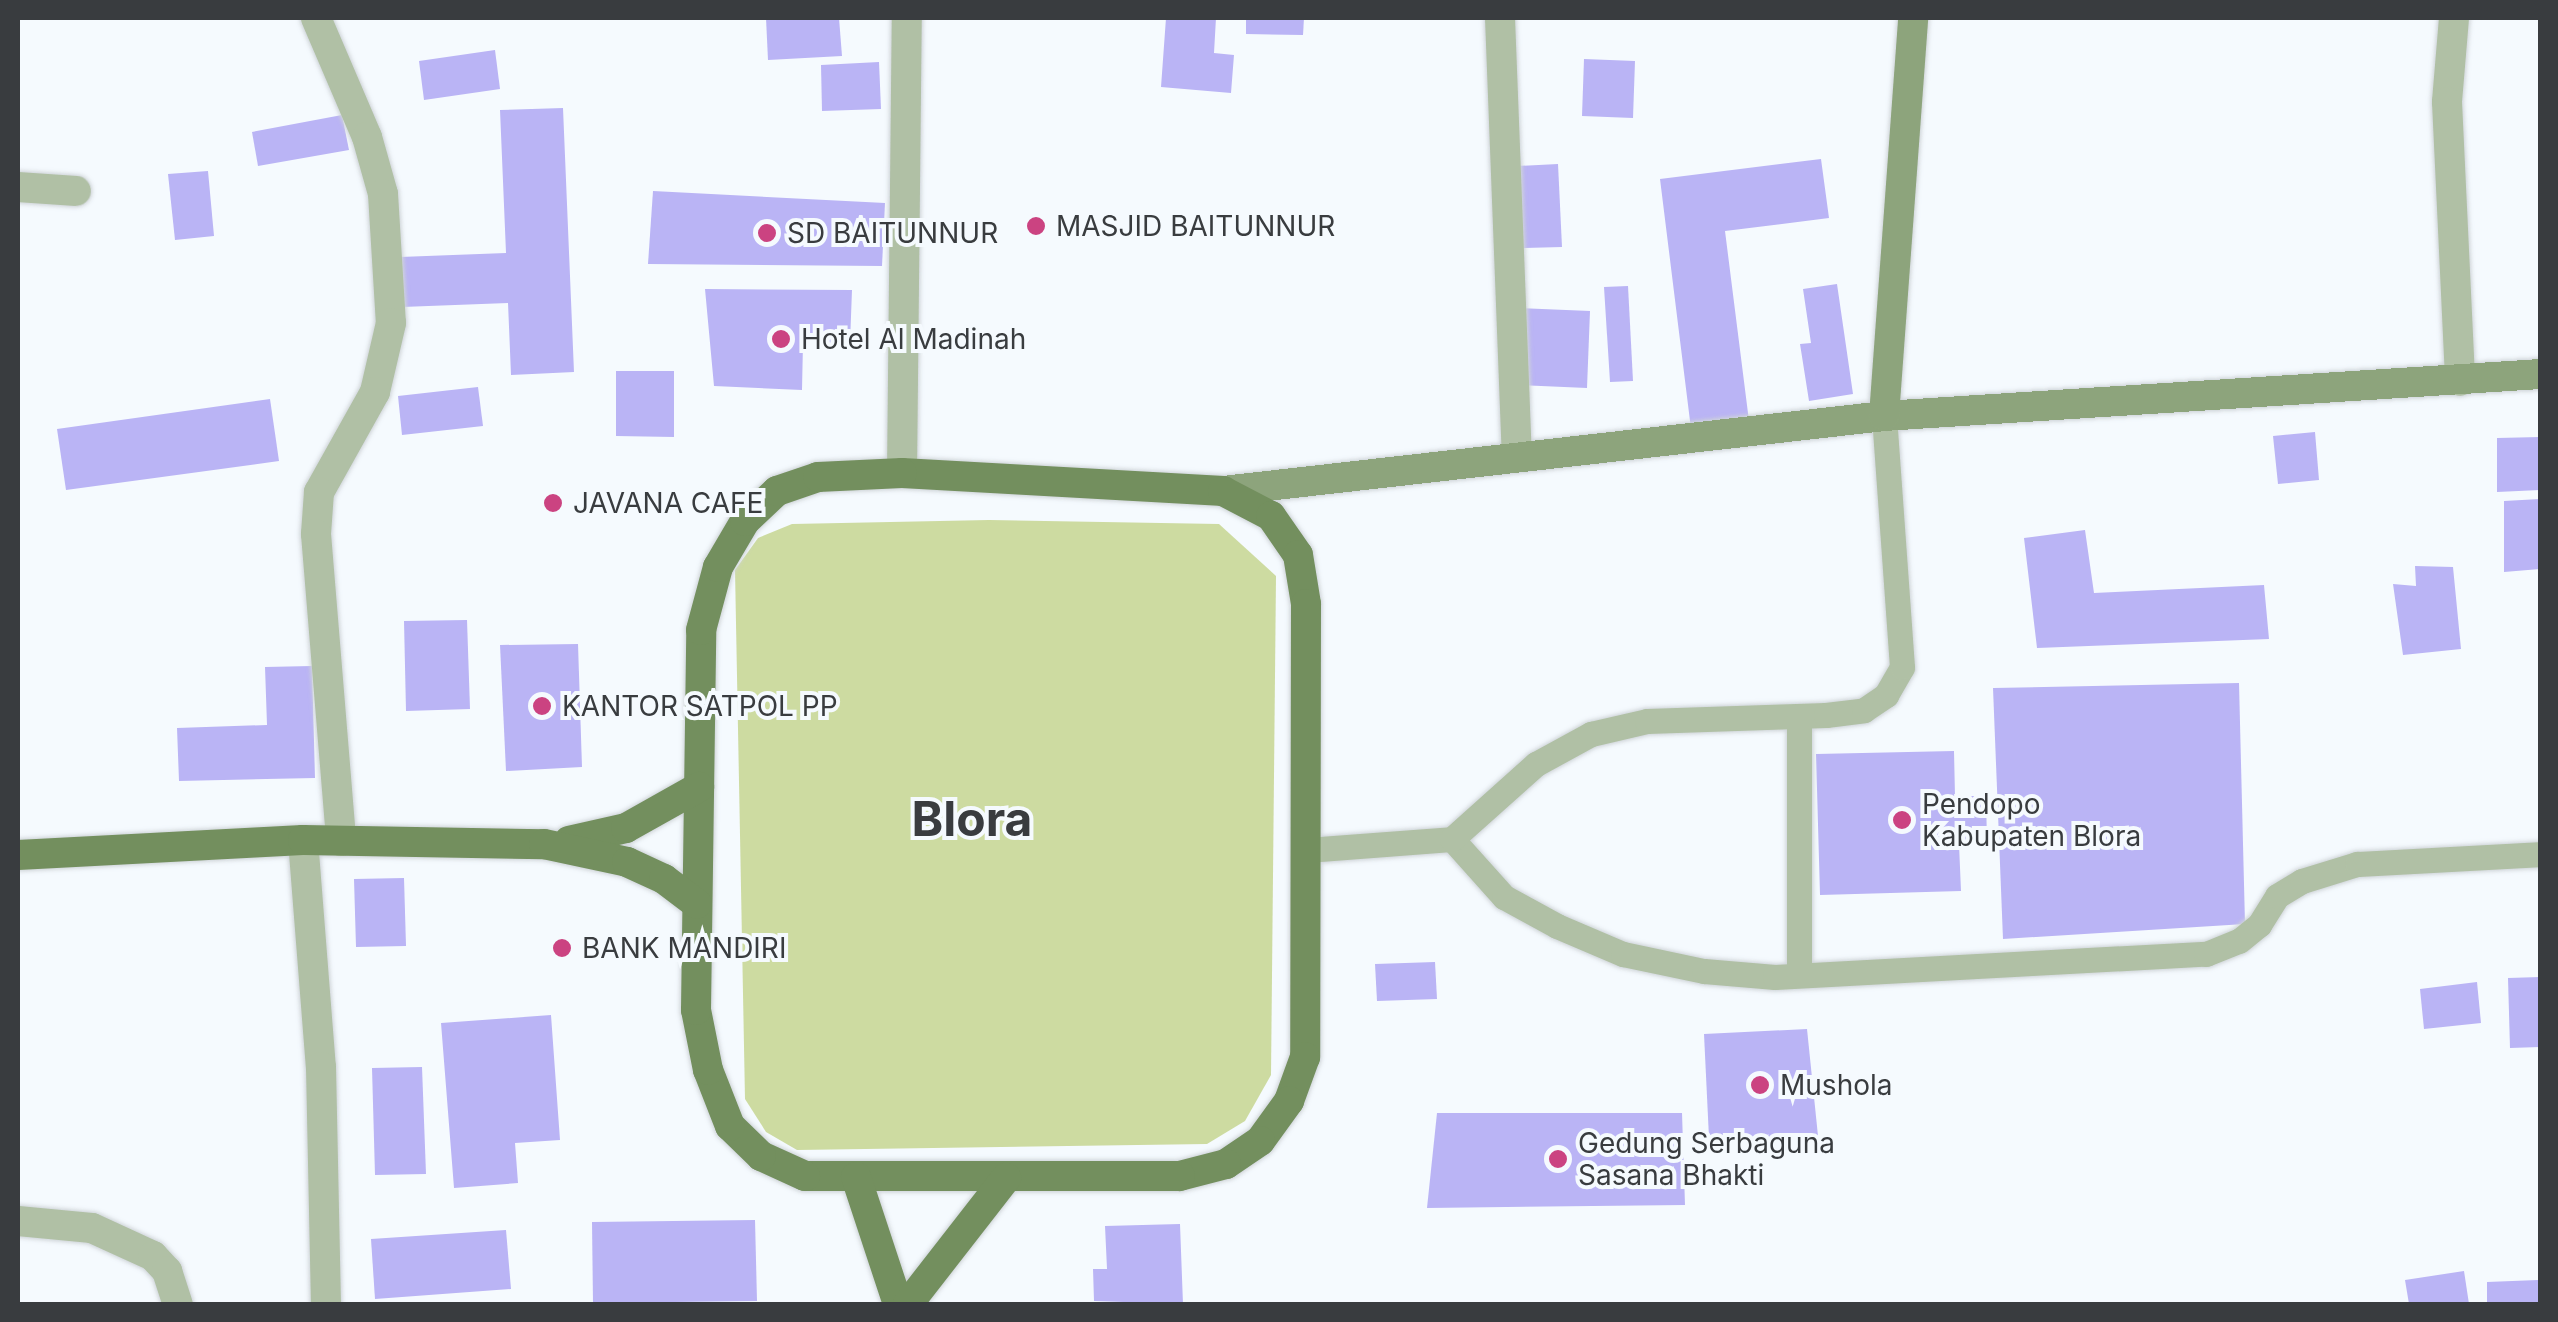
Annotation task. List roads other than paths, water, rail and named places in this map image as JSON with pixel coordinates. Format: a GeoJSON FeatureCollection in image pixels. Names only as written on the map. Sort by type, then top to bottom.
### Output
{"type":"FeatureCollection","features":[{"type":"Feature","properties":{"kind":"main road"},"geometry":{"type":"LineString","coordinates":[[1884,416],[1913,18]]}},
{"type":"Feature","properties":{"kind":"main road"},"geometry":{"type":"LineString","coordinates":[[1223,491],[1271,516],[1298,555],[1306,604],[1305,1057],[1289,1102],[1260,1141],[1226,1164],[1180,1176],[805,1176],[762,1156],[730,1126],[708,1070],[696,1010],[701,630],[718,568],[745,521],[777,492],[818,477],[902,473],[1223,491],[1884,416],[2540,374]]}},
{"type":"Feature","properties":{"kind":"main road"},"geometry":{"type":"LineString","coordinates":[[18,855],[304,840],[544,844],[595,838],[626,828],[698,787]]}},
{"type":"Feature","properties":{"kind":"main road"},"geometry":{"type":"LineString","coordinates":[[544,844],[627,862],[664,879],[697,904]]}},
{"type":"Feature","properties":{"kind":"main road"},"geometry":{"type":"LineString","coordinates":[[856,1177],[898,1304]]}},
{"type":"Feature","properties":{"kind":"main road"},"geometry":{"type":"LineString","coordinates":[[908,1304],[1006,1178]]}},
{"type":"Feature","properties":{"kind":"street"},"geometry":{"type":"LineString","coordinates":[[316,18],[368,137],[383,194],[390,304],[390,324],[375,392],[319,492],[316,534],[340,841]]}},
{"type":"Feature","properties":{"kind":"street"},"geometry":{"type":"LineString","coordinates":[[902,473],[907,18]]}},
{"type":"Feature","properties":{"kind":"street"},"geometry":{"type":"LineString","coordinates":[[1500,18],[1518,455]]}},
{"type":"Feature","properties":{"kind":"street"},"geometry":{"type":"LineString","coordinates":[[2454,18],[2447,102],[2460,381]]}},
{"type":"Feature","properties":{"kind":"street"},"geometry":{"type":"LineString","coordinates":[[18,187],[76,191]]}},
{"type":"Feature","properties":{"kind":"street"},"geometry":{"type":"LineString","coordinates":[[304,840],[321,1067],[326,1304]]}},
{"type":"Feature","properties":{"kind":"street"},"geometry":{"type":"LineString","coordinates":[[18,1221],[92,1228],[153,1256],[167,1271],[178,1304]]}},
{"type":"Feature","properties":{"kind":"lane"},"geometry":{"type":"LineString","coordinates":[[1306,850],[1452,839],[1536,764],[1591,734],[1647,721],[1799,717],[1864,710],[1886,695],[1902,667],[1884,416]]}},
{"type":"Feature","properties":{"kind":"lane"},"geometry":{"type":"LineString","coordinates":[[1798,975],[1799,717]]}},
{"type":"Feature","properties":{"kind":"lane"},"geometry":{"type":"LineString","coordinates":[[1452,839],[1504,897],[1623,954],[1704,970],[1775,978],[2206,954],[2239,941],[2259,924],[2278,896],[2302,881],[2357,864],[2540,854]]}},
{"type":"Feature","properties":{"kind":"place","name":"MASJID BAITUNNUR"},"geometry":{"type":"Point","coordinates":[1036,226]}},
{"type":"Feature","properties":{"kind":"place","name":"SD BAITUNNUR"},"geometry":{"type":"Point","coordinates":[767,233]}},
{"type":"Feature","properties":{"kind":"place","name":"Hotel Al Madinah"},"geometry":{"type":"Point","coordinates":[781,339]}},
{"type":"Feature","properties":{"kind":"place","name":"JAVANA CAFE"},"geometry":{"type":"Point","coordinates":[553,503]}},
{"type":"Feature","properties":{"kind":"place","name":"KANTOR SATPOL PP"},"geometry":{"type":"Point","coordinates":[542,706]}},
{"type":"Feature","properties":{"kind":"place","name":"Pendopo Kabupaten Blora"},"geometry":{"type":"Point","coordinates":[1902,820]}},
{"type":"Feature","properties":{"kind":"place","name":"BANK MANDIRI"},"geometry":{"type":"Point","coordinates":[562,948]}},
{"type":"Feature","properties":{"kind":"place","name":"Mushola"},"geometry":{"type":"Point","coordinates":[1760,1085]}},
{"type":"Feature","properties":{"kind":"place","name":"Gedung Serbaguna Sasana Bhakti"},"geometry":{"type":"Point","coordinates":[1558,1159]}},
{"type":"Feature","properties":{"kind":"district","name":"Blora"},"geometry":{"type":"Point","coordinates":[972,819]}}]}
